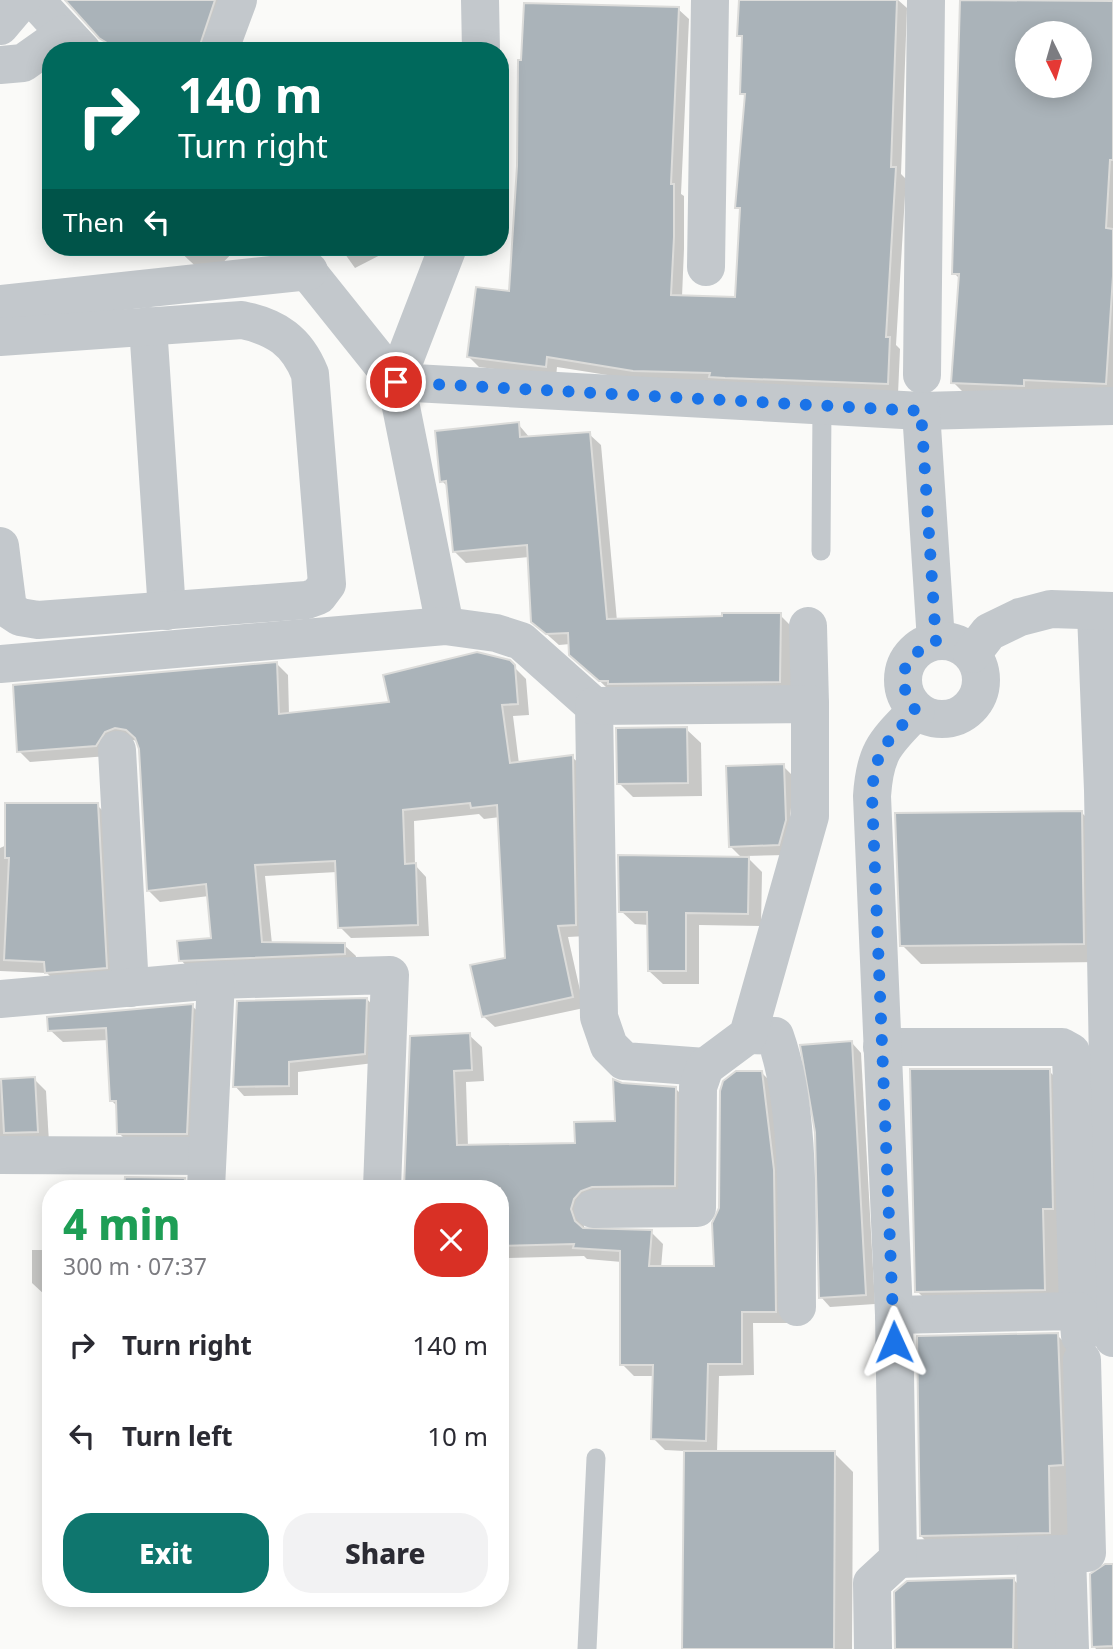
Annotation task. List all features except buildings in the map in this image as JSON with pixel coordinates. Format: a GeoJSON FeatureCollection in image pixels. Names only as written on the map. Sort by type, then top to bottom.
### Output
{"type":"FeatureCollection","features":[{"type":"Feature","properties":{"kind":"street"},"geometry":{"type":"LineString","coordinates":[[0,26],[22,0]]}},
{"type":"Feature","properties":{"kind":"street"},"geometry":{"type":"LineString","coordinates":[[34,0],[73,42]]}},
{"type":"Feature","properties":{"kind":"street"},"geometry":{"type":"LineString","coordinates":[[222,42],[238,0]]}},
{"type":"Feature","properties":{"kind":"street"},"geometry":{"type":"LineString","coordinates":[[480,0],[481,42]]}},
{"type":"Feature","properties":{"kind":"street"},"geometry":{"type":"LineString","coordinates":[[706,267],[710,0]]}},
{"type":"Feature","properties":{"kind":"street"},"geometry":{"type":"LineString","coordinates":[[926,0],[921,393],[936,642]]}},
{"type":"Feature","properties":{"kind":"street"},"geometry":{"type":"LineString","coordinates":[[0,65],[23,63],[42,55]]}},
{"type":"Feature","properties":{"kind":"street"},"geometry":{"type":"LineString","coordinates":[[396,382],[445,256]]}},
{"type":"Feature","properties":{"kind":"street"},"geometry":{"type":"LineString","coordinates":[[0,304],[298,259],[396,382],[445,626]]}},
{"type":"Feature","properties":{"kind":"street"},"geometry":{"type":"LineString","coordinates":[[0,337],[242,320],[264,325],[285,336],[304,358],[310,374],[327,584],[318,596],[307,600],[38,620],[20,617],[8,609],[0,547]]}},
{"type":"Feature","properties":{"kind":"street"},"geometry":{"type":"LineString","coordinates":[[148,326],[167,611]]}},
{"type":"Feature","properties":{"kind":"street"},"geometry":{"type":"LineString","coordinates":[[396,382],[822,405],[921,393],[1113,406]]}},
{"type":"Feature","properties":{"kind":"street"},"geometry":{"type":"LineString","coordinates":[[972,654],[989,632],[1020,617],[1051,609],[1105,612],[1113,1338]]}},
{"type":"Feature","properties":{"kind":"street"},"geometry":{"type":"LineString","coordinates":[[0,664],[445,626],[496,633],[521,641],[594,706],[810,705]]}},
{"type":"Feature","properties":{"kind":"street"},"geometry":{"type":"LineString","coordinates":[[593,1209],[697,1208],[698,1087],[705,1067],[748,1035],[810,816],[808,626]]}},
{"type":"Feature","properties":{"kind":"street"},"geometry":{"type":"LineString","coordinates":[[936,642],[956,643],[972,654],[981,675],[977,699],[961,716],[938,720],[916,711],[905,696],[902,679],[907,661],[920,648],[936,642]]}},
{"type":"Feature","properties":{"kind":"street"},"geometry":{"type":"LineString","coordinates":[[594,706],[599,1017],[609,1046],[624,1061],[705,1067]]}},
{"type":"Feature","properties":{"kind":"street"},"geometry":{"type":"LineString","coordinates":[[898,1559],[894,1315],[872,796],[874,766],[886,741],[916,711]]}},
{"type":"Feature","properties":{"kind":"street"},"geometry":{"type":"LineString","coordinates":[[117,750],[130,988]]}},
{"type":"Feature","properties":{"kind":"street"},"geometry":{"type":"LineString","coordinates":[[0,999],[216,980],[390,975],[382,1180]]}},
{"type":"Feature","properties":{"kind":"street"},"geometry":{"type":"LineString","coordinates":[[0,1155],[206,1172],[216,980]]}},
{"type":"Feature","properties":{"kind":"street"},"geometry":{"type":"LineString","coordinates":[[748,1035],[775,1036],[786,1066],[796,1215],[797,1307]]}},
{"type":"Feature","properties":{"kind":"street"},"geometry":{"type":"LineString","coordinates":[[882,1048],[1062,1047],[1071,1052],[1077,1311],[1098,1360],[1076,1553],[1070,1649]]}},
{"type":"Feature","properties":{"kind":"street"},"geometry":{"type":"LineString","coordinates":[[894,1315],[1077,1311]]}},
{"type":"Feature","properties":{"kind":"street"},"geometry":{"type":"LineString","coordinates":[[873,1649],[872,1583],[898,1559],[1076,1553]]}},
{"type":"Feature","properties":{"kind":"street"},"geometry":{"type":"LineString","coordinates":[[1037,1649],[1076,1553]]}},
{"type":"Feature","properties":{"kind":"lane"},"geometry":{"type":"LineString","coordinates":[[821,551],[822,405]]}},
{"type":"Feature","properties":{"kind":"lane"},"geometry":{"type":"LineString","coordinates":[[587,1649],[596,1458]]}},
{"type":"Feature","properties":{"kind":"route"},"geometry":{"type":"LineString","coordinates":[[396,382],[921,411],[936,642],[920,648],[907,661],[902,679],[905,696],[916,711],[886,741],[874,766],[872,796],[894,1342]]}}]}
